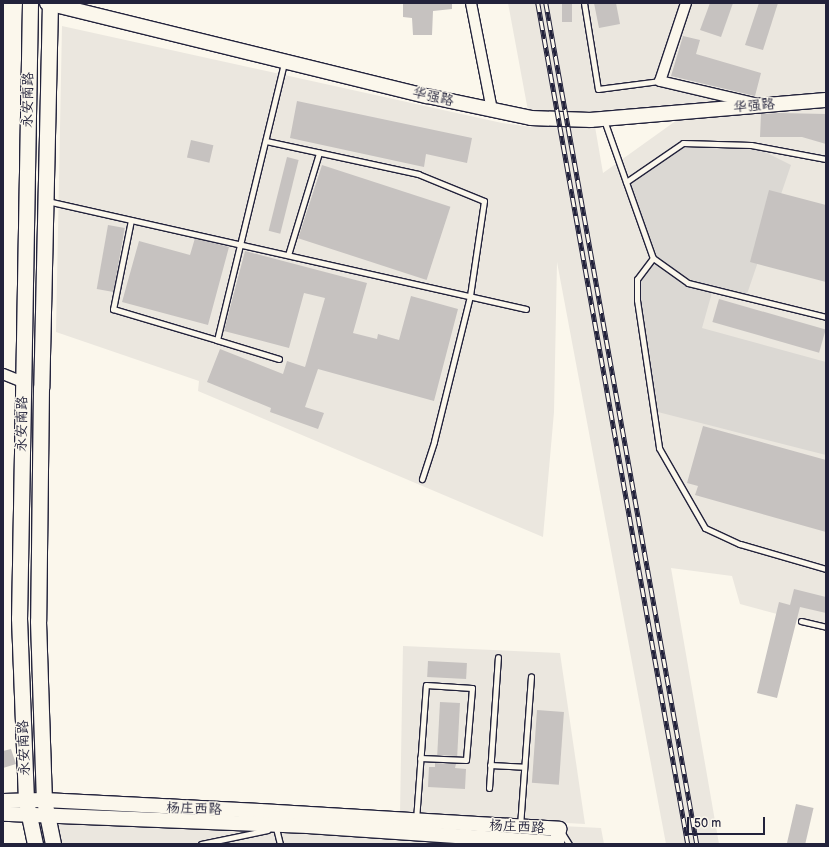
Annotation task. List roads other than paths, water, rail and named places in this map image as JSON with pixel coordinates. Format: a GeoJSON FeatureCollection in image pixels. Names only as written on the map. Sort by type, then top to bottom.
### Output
{"type":"FeatureCollection","features":[{"type":"Feature","properties":{"kind":"main road","name":"永安南路"},"geometry":{"type":"LineString","coordinates":[[30,3],[19,618],[27,808],[35,844]]}},
{"type":"Feature","properties":{"kind":"main road","name":"永安南路"},"geometry":{"type":"LineString","coordinates":[[49,3],[38,621],[46,808],[53,844]]}},
{"type":"Feature","properties":{"kind":"street","name":"华强路"},"geometry":{"type":"LineString","coordinates":[[49,3],[285,61],[531,118],[603,119],[826,100]]}},
{"type":"Feature","properties":{"kind":"street"},"geometry":{"type":"LineString","coordinates":[[472,3],[492,110]]}},
{"type":"Feature","properties":{"kind":"street"},"geometry":{"type":"LineString","coordinates":[[686,3],[660,81],[762,106]]}},
{"type":"Feature","properties":{"kind":"street"},"geometry":{"type":"LineString","coordinates":[[3,374],[23,382]]}},
{"type":"Feature","properties":{"kind":"street","name":"杨庄西路"},"geometry":{"type":"LineString","coordinates":[[3,801],[27,808]]}},
{"type":"Feature","properties":{"kind":"street","name":"杨庄西路"},"geometry":{"type":"LineString","coordinates":[[3,814],[27,808],[46,808],[416,821],[559,829],[557,843],[281,827],[46,808]]}},
{"type":"Feature","properties":{"kind":"lane"},"geometry":{"type":"LineString","coordinates":[[584,3],[598,88],[660,81]]}},
{"type":"Feature","properties":{"kind":"lane"},"geometry":{"type":"LineString","coordinates":[[217,340],[285,61]]}},
{"type":"Feature","properties":{"kind":"lane"},"geometry":{"type":"LineString","coordinates":[[603,119],[653,258],[688,282],[826,317]]}},
{"type":"Feature","properties":{"kind":"lane"},"geometry":{"type":"LineString","coordinates":[[266,141],[418,174],[484,201],[470,296],[434,442],[422,479]]}},
{"type":"Feature","properties":{"kind":"lane"},"geometry":{"type":"LineString","coordinates":[[626,182],[683,143],[751,145],[826,159]]}},
{"type":"Feature","properties":{"kind":"lane"},"geometry":{"type":"LineString","coordinates":[[288,255],[318,153]]}},
{"type":"Feature","properties":{"kind":"lane"},"geometry":{"type":"LineString","coordinates":[[46,201],[526,309]]}},
{"type":"Feature","properties":{"kind":"lane"},"geometry":{"type":"LineString","coordinates":[[131,220],[112,309],[279,359]]}},
{"type":"Feature","properties":{"kind":"lane"},"geometry":{"type":"LineString","coordinates":[[653,258],[637,279],[637,300],[659,448],[705,528],[740,544],[826,569]]}},
{"type":"Feature","properties":{"kind":"lane"},"geometry":{"type":"LineString","coordinates":[[801,621],[826,628]]}},
{"type":"Feature","properties":{"kind":"lane"},"geometry":{"type":"LineString","coordinates":[[489,788],[498,657]]}},
{"type":"Feature","properties":{"kind":"lane"},"geometry":{"type":"LineString","coordinates":[[520,827],[531,676]]}},
{"type":"Feature","properties":{"kind":"lane"},"geometry":{"type":"LineString","coordinates":[[416,821],[420,758],[426,686],[472,688],[466,760],[420,758]]}},
{"type":"Feature","properties":{"kind":"lane"},"geometry":{"type":"LineString","coordinates":[[490,765],[524,767]]}},
{"type":"Feature","properties":{"kind":"lane"},"geometry":{"type":"LineString","coordinates":[[201,844],[281,827],[280,844]]}},
{"type":"Feature","properties":{"kind":"lane"},"geometry":{"type":"LineString","coordinates":[[559,829],[569,844]]}},
{"type":"Feature","properties":{"kind":"railway"},"geometry":{"type":"LineString","coordinates":[[538,3],[688,844]]}},
{"type":"Feature","properties":{"kind":"railway"},"geometry":{"type":"LineString","coordinates":[[546,3],[697,844]]}}]}
